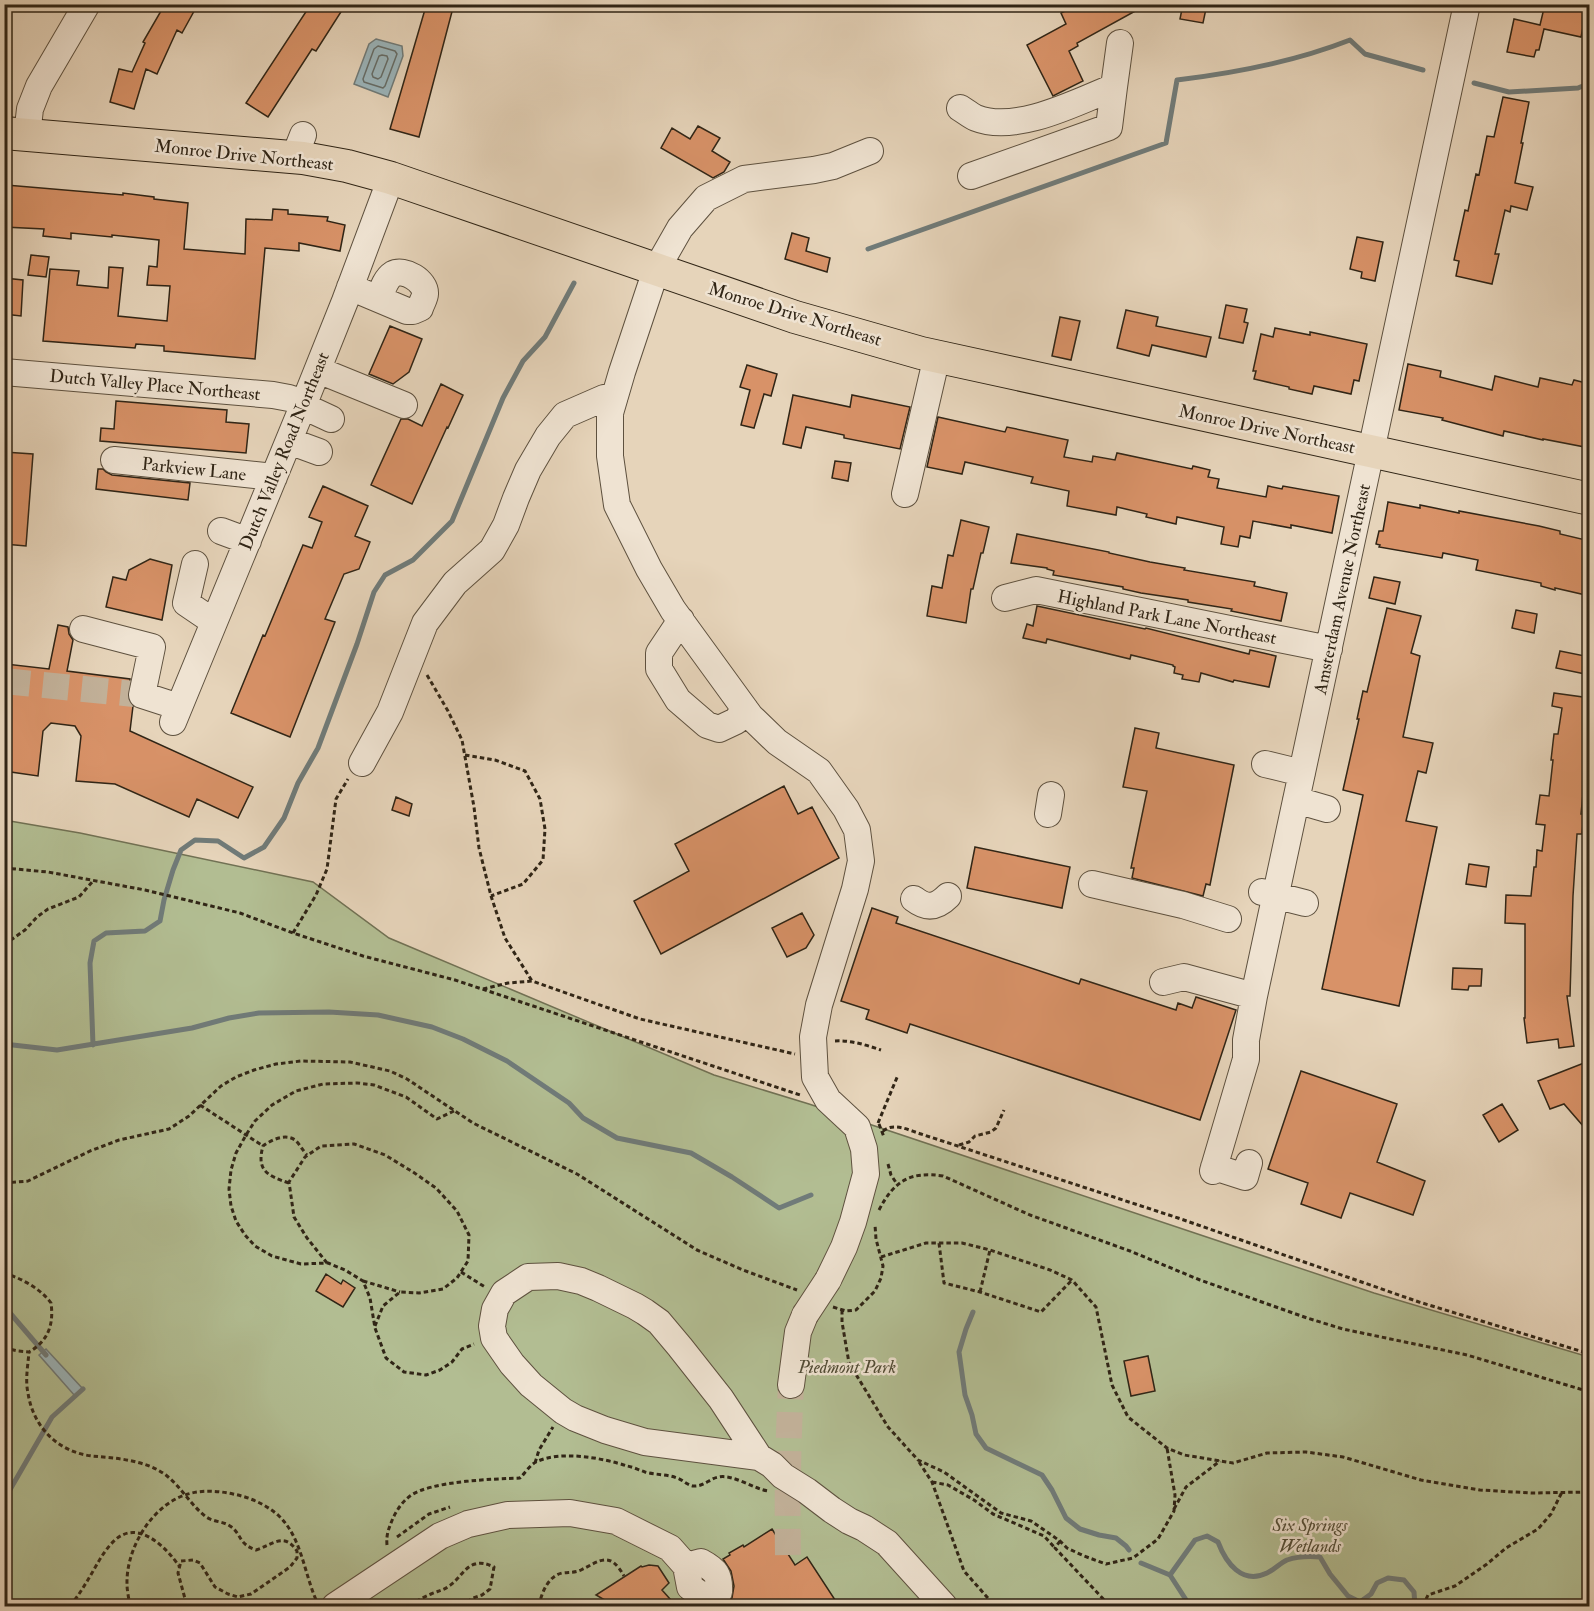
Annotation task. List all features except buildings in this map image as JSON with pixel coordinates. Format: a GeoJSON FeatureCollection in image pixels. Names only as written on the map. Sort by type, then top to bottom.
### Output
{"type":"FeatureCollection","features":[{"type":"Feature","properties":{"kind":"main road","name":"Monroe Drive Northeast"},"geometry":{"type":"LineString","coordinates":[[16,134],[299,146],[347,166],[391,178],[795,317],[937,356],[1590,499]]}},
{"type":"Feature","properties":{"kind":"street"},"geometry":{"type":"LineString","coordinates":[[16,134],[30,109],[39,86],[87,4]]}},
{"type":"Feature","properties":{"kind":"street","name":"Amsterdam Avenue Northeast"},"geometry":{"type":"LineString","coordinates":[[1250,1178],[1214,1169],[1246,1059],[1246,1040],[1269,895],[1302,773],[1467,4]]}},
{"type":"Feature","properties":{"kind":"street"},"geometry":{"type":"LineString","coordinates":[[971,176],[1109,127],[1120,43]]}},
{"type":"Feature","properties":{"kind":"street"},"geometry":{"type":"LineString","coordinates":[[960,108],[976,118],[1000,123],[1031,118],[1060,109],[1114,87]]}},
{"type":"Feature","properties":{"kind":"street"},"geometry":{"type":"LineString","coordinates":[[791,1385],[798,1332],[820,1300],[844,1247],[866,1174],[864,1149],[857,1128],[828,1100],[815,1077],[813,1037],[819,1005],[844,927],[861,861],[857,830],[846,809],[819,771],[777,742],[750,716],[681,620],[649,569],[617,505],[610,456],[610,413],[656,270],[680,228],[706,198],[744,179],[833,166],[870,151]]}},
{"type":"Feature","properties":{"kind":"street","name":"Dutch Valley Road Northeast"},"geometry":{"type":"LineString","coordinates":[[83,629],[152,647],[138,694],[176,715],[197,683],[212,651],[248,541],[318,370],[391,178]]}},
{"type":"Feature","properties":{"kind":"street"},"geometry":{"type":"LineString","coordinates":[[350,287],[379,299]]}},
{"type":"Feature","properties":{"kind":"street"},"geometry":{"type":"LineString","coordinates":[[905,494],[937,356]]}},
{"type":"Feature","properties":{"kind":"street"},"geometry":{"type":"LineString","coordinates":[[318,370],[404,405]]}},
{"type":"Feature","properties":{"kind":"street","name":"Dutch Valley Place Northeast"},"geometry":{"type":"LineString","coordinates":[[4,372],[64,388],[273,395],[289,398],[331,419]]}},
{"type":"Feature","properties":{"kind":"street"},"geometry":{"type":"LineString","coordinates":[[362,763],[390,712],[426,623],[454,583],[492,550],[506,525],[528,471],[554,429],[565,415],[604,398],[615,396]]}},
{"type":"Feature","properties":{"kind":"street"},"geometry":{"type":"LineString","coordinates":[[289,441],[319,452]]}},
{"type":"Feature","properties":{"kind":"street","name":"Parkview Lane"},"geometry":{"type":"LineString","coordinates":[[114,460],[274,477]]}},
{"type":"Feature","properties":{"kind":"street"},"geometry":{"type":"LineString","coordinates":[[221,531],[248,541]]}},
{"type":"Feature","properties":{"kind":"street"},"geometry":{"type":"LineString","coordinates":[[195,564],[186,603],[225,610]]}},
{"type":"Feature","properties":{"kind":"street","name":"Highland Park Lane Northeast"},"geometry":{"type":"LineString","coordinates":[[1005,598],[1036,590],[1329,649]]}},
{"type":"Feature","properties":{"kind":"street"},"geometry":{"type":"LineString","coordinates":[[681,620],[659,652],[659,669],[678,700],[706,725],[719,729],[736,721],[745,709]]}},
{"type":"Feature","properties":{"kind":"street"},"geometry":{"type":"LineString","coordinates":[[1265,764],[1302,773]]}},
{"type":"Feature","properties":{"kind":"street"},"geometry":{"type":"LineString","coordinates":[[1296,800],[1327,809]]}},
{"type":"Feature","properties":{"kind":"street"},"geometry":{"type":"LineString","coordinates":[[1092,884],[1183,905],[1228,919]]}},
{"type":"Feature","properties":{"kind":"street"},"geometry":{"type":"LineString","coordinates":[[1269,895],[1305,903]]}},
{"type":"Feature","properties":{"kind":"street"},"geometry":{"type":"LineString","coordinates":[[914,899],[922,905],[931,906],[941,903],[948,897]]}},
{"type":"Feature","properties":{"kind":"street"},"geometry":{"type":"LineString","coordinates":[[1163,982],[1184,977],[1254,996]]}},
{"type":"Feature","properties":{"kind":"street"},"geometry":{"type":"LineString","coordinates":[[759,1457],[645,1442],[595,1426],[563,1411],[531,1385],[512,1364],[494,1338],[492,1326],[495,1309],[504,1293],[528,1277],[558,1276],[581,1281],[606,1292],[635,1306],[659,1322],[721,1399],[759,1457],[832,1510],[887,1543],[944,1606]]}},
{"type":"Feature","properties":{"kind":"street"},"geometry":{"type":"LineString","coordinates":[[335,1606],[440,1536],[468,1524],[508,1515],[570,1513],[616,1521],[670,1548],[686,1566],[690,1587],[701,1601]]}},
{"type":"Feature","properties":{"kind":"path"},"geometry":{"type":"LineString","coordinates":[[414,653],[462,740],[479,848],[491,896],[505,938],[532,981]]}},
{"type":"Feature","properties":{"kind":"path"},"geometry":{"type":"LineString","coordinates":[[465,755],[495,760],[525,771],[540,799],[545,829],[543,860],[523,884],[491,896]]}},
{"type":"Feature","properties":{"kind":"path"},"geometry":{"type":"LineString","coordinates":[[293,933],[316,895],[327,869],[336,800],[355,766],[362,763]]}},
{"type":"Feature","properties":{"kind":"path"},"geometry":{"type":"LineString","coordinates":[[4,868],[48,872],[154,892],[240,913],[363,956],[455,980],[809,1098]]}},
{"type":"Feature","properties":{"kind":"path"},"geometry":{"type":"LineString","coordinates":[[4,940],[8,942],[48,909],[79,897],[93,881]]}},
{"type":"Feature","properties":{"kind":"path"},"geometry":{"type":"LineString","coordinates":[[481,989],[532,981],[640,1019],[794,1054],[802,1061],[814,1059],[826,1041],[845,1040],[881,1050]]}},
{"type":"Feature","properties":{"kind":"path"},"geometry":{"type":"LineString","coordinates":[[4,1183],[28,1181],[90,1151],[119,1140],[169,1129],[189,1116],[221,1086],[254,1070],[301,1061],[350,1062],[390,1071],[423,1088],[473,1123],[577,1174],[697,1250],[798,1290]]}},
{"type":"Feature","properties":{"kind":"path"},"geometry":{"type":"LineString","coordinates":[[878,1123],[898,1075]]}},
{"type":"Feature","properties":{"kind":"path"},"geometry":{"type":"LineString","coordinates":[[328,1263],[294,1217],[289,1183],[307,1155],[321,1146],[354,1144],[385,1155],[436,1188],[457,1211],[469,1235],[468,1261],[457,1278],[443,1289],[418,1293],[400,1292],[363,1281],[328,1263],[302,1264],[272,1256],[255,1246],[245,1235],[236,1221],[231,1206],[229,1189],[231,1170],[236,1153],[255,1121],[272,1105],[296,1092],[323,1084],[374,1085],[406,1097],[437,1119],[454,1111]]}},
{"type":"Feature","properties":{"kind":"path"},"geometry":{"type":"LineString","coordinates":[[200,1105],[263,1146]]}},
{"type":"Feature","properties":{"kind":"path"},"geometry":{"type":"LineString","coordinates":[[958,1146],[969,1142],[975,1136],[991,1132],[996,1128],[1004,1110]]}},
{"type":"Feature","properties":{"kind":"path"},"geometry":{"type":"LineString","coordinates":[[883,1131],[889,1127],[897,1127],[958,1146],[1190,1222],[1419,1302],[1590,1354]]}},
{"type":"Feature","properties":{"kind":"path"},"geometry":{"type":"LineString","coordinates":[[289,1183],[267,1174],[261,1157],[263,1146],[273,1139],[289,1138],[295,1140],[307,1155]]}},
{"type":"Feature","properties":{"kind":"path"},"geometry":{"type":"LineString","coordinates":[[878,1213],[886,1197],[897,1184],[919,1175],[943,1176],[1030,1215],[1307,1318],[1355,1332],[1467,1355],[1590,1392]]}},
{"type":"Feature","properties":{"kind":"path"},"geometry":{"type":"LineString","coordinates":[[820,1300],[836,1309],[856,1310],[875,1291],[883,1266],[876,1239],[875,1223]]}},
{"type":"Feature","properties":{"kind":"path"},"geometry":{"type":"LineString","coordinates":[[881,1257],[926,1243],[962,1243],[1050,1270],[1072,1280],[1096,1307],[1112,1386],[1128,1417],[1167,1448],[1184,1455],[1233,1463],[1267,1453],[1306,1452],[1344,1457],[1398,1474],[1444,1485],[1532,1493],[1590,1492]]}},
{"type":"Feature","properties":{"kind":"path"},"geometry":{"type":"LineString","coordinates":[[939,1244],[944,1283],[1041,1312],[1072,1280]]}},
{"type":"Feature","properties":{"kind":"path"},"geometry":{"type":"LineString","coordinates":[[980,1292],[990,1250]]}},
{"type":"Feature","properties":{"kind":"path"},"geometry":{"type":"LineString","coordinates":[[461,1272],[493,1293]]}},
{"type":"Feature","properties":{"kind":"path"},"geometry":{"type":"LineString","coordinates":[[4,1273],[40,1291],[51,1303],[52,1320],[40,1346],[31,1351],[4,1348]]}},
{"type":"Feature","properties":{"kind":"path"},"geometry":{"type":"LineString","coordinates":[[363,1281],[370,1298],[375,1328],[386,1358],[404,1372],[426,1375],[440,1370],[452,1362],[462,1349],[494,1338]]}},
{"type":"Feature","properties":{"kind":"path"},"geometry":{"type":"LineString","coordinates":[[375,1328],[383,1306],[400,1292]]}},
{"type":"Feature","properties":{"kind":"path"},"geometry":{"type":"LineString","coordinates":[[842,1310],[849,1363],[888,1427],[918,1460],[932,1482],[964,1571],[995,1606]]}},
{"type":"Feature","properties":{"kind":"path"},"geometry":{"type":"LineString","coordinates":[[31,1351],[27,1382],[28,1395],[41,1428],[53,1440],[78,1453],[127,1460],[155,1468],[166,1475],[204,1516],[230,1526],[242,1542],[250,1548],[256,1550],[284,1540],[292,1543],[297,1551],[297,1558],[290,1568],[251,1594],[238,1596],[215,1587],[200,1563],[193,1560],[181,1561],[178,1574],[187,1606]]}},
{"type":"Feature","properties":{"kind":"path"},"geometry":{"type":"LineString","coordinates":[[535,1463],[539,1449],[563,1411]]}},
{"type":"Feature","properties":{"kind":"path"},"geometry":{"type":"LineString","coordinates":[[1167,1448],[1175,1495],[1174,1511]]}},
{"type":"Feature","properties":{"kind":"path"},"geometry":{"type":"LineString","coordinates":[[387,1545],[386,1534],[398,1509],[411,1495],[430,1487],[520,1478],[535,1463],[551,1457],[582,1457],[609,1461],[646,1473],[677,1478],[696,1486],[719,1477],[749,1484],[761,1490],[774,1491],[783,1488],[788,1479]]}},
{"type":"Feature","properties":{"kind":"path"},"geometry":{"type":"LineString","coordinates":[[918,1460],[944,1472],[1001,1513],[1031,1521],[1067,1548],[1106,1564],[1133,1558],[1158,1539],[1186,1487],[1221,1461]]}},
{"type":"Feature","properties":{"kind":"path"},"geometry":{"type":"LineString","coordinates":[[932,1482],[948,1485],[993,1514],[1044,1536],[1110,1606]]}},
{"type":"Feature","properties":{"kind":"path"},"geometry":{"type":"LineString","coordinates":[[130,1606],[127,1583],[129,1563],[133,1549],[148,1524],[167,1504],[176,1499],[190,1493],[213,1491],[247,1497],[277,1515],[293,1535],[313,1595],[319,1606]]}},
{"type":"Feature","properties":{"kind":"path"},"geometry":{"type":"LineString","coordinates":[[1423,1606],[1428,1594],[1455,1586],[1506,1548],[1538,1529],[1551,1514],[1562,1492]]}},
{"type":"Feature","properties":{"kind":"path"},"geometry":{"type":"LineString","coordinates":[[70,1606],[115,1540],[129,1532],[149,1536],[171,1555],[179,1566]]}},
{"type":"Feature","properties":{"kind":"path"},"geometry":{"type":"LineString","coordinates":[[1054,1548],[1060,1541]]}},
{"type":"Feature","properties":{"kind":"path"},"geometry":{"type":"LineString","coordinates":[[539,1606],[541,1595],[558,1574],[580,1570],[600,1560],[611,1561],[618,1566],[624,1576]]}},
{"type":"Feature","properties":{"kind":"path"},"geometry":{"type":"LineString","coordinates":[[410,1606],[451,1586],[464,1570],[474,1564],[485,1563],[494,1567],[490,1589],[461,1606]]}},
{"type":"Feature","properties":{"kind":"path"},"geometry":{"type":"LineString","coordinates":[[141,1606],[149,1604],[156,1606]]}},
{"type":"Feature","properties":{"kind":"green space","name":"Piedmont Park"},"geometry":{"type":"Polygon","coordinates":[[[4,820],[80,833],[313,882],[389,938],[714,1075],[809,1104],[1374,1293],[1589,1357],[1589,1606],[5,1606],[4,820]]]}},
{"type":"Feature","properties":{"kind":"water"},"geometry":{"type":"Polygon","coordinates":[[[376,39],[402,46],[403,56],[388,97],[354,84],[369,44],[376,39]]]}},
{"type":"Feature","properties":{"kind":"water"},"geometry":{"type":"Polygon","coordinates":[[[46,1349],[83,1389],[75,1396],[39,1355],[46,1349]]]}},
{"type":"Feature","properties":{"kind":"waterway"},"geometry":{"type":"LineString","coordinates":[[868,249],[1166,143],[1177,80],[1265,66],[1308,55],[1350,40],[1365,54],[1423,70]]}},
{"type":"Feature","properties":{"kind":"waterway"},"geometry":{"type":"LineString","coordinates":[[1474,83],[1509,92],[1578,88],[1590,83]]}},
{"type":"Feature","properties":{"kind":"waterway"},"geometry":{"type":"LineString","coordinates":[[93,1045],[90,963],[94,941],[106,933],[145,931],[160,921],[164,900],[181,850],[195,840],[218,841],[244,858],[264,847],[284,818],[298,783],[318,748],[374,592],[385,575],[413,560],[452,521],[503,398],[523,361],[545,337],[574,283]]}},
{"type":"Feature","properties":{"kind":"waterway"},"geometry":{"type":"LineString","coordinates":[[4,1044],[57,1050],[192,1028],[259,1013],[329,1012],[378,1015],[432,1027],[463,1039],[507,1061],[569,1103],[583,1118],[617,1138],[691,1153],[779,1208],[811,1195]]}},
{"type":"Feature","properties":{"kind":"waterway"},"geometry":{"type":"LineString","coordinates":[[4,1306],[46,1355]]}},
{"type":"Feature","properties":{"kind":"waterway"},"geometry":{"type":"LineString","coordinates":[[973,1312],[959,1352],[965,1395],[976,1434],[986,1448],[1042,1475],[1066,1518],[1080,1529],[1116,1538],[1129,1550]]}},
{"type":"Feature","properties":{"kind":"waterway"},"geometry":{"type":"LineString","coordinates":[[4,1500],[52,1417],[83,1389]]}},
{"type":"Feature","properties":{"kind":"waterway"},"geometry":{"type":"LineString","coordinates":[[1170,1575],[1195,1540],[1207,1536],[1218,1542],[1230,1564],[1243,1574],[1258,1576],[1270,1572],[1287,1560],[1320,1557],[1348,1596],[1360,1602],[1371,1594],[1377,1583],[1388,1578],[1404,1580],[1414,1592],[1415,1606]]}},
{"type":"Feature","properties":{"kind":"waterway"},"geometry":{"type":"LineString","coordinates":[[1141,1563],[1170,1575],[1190,1606]]}},
{"type":"Feature","properties":{"kind":"tunnel"},"geometry":{"type":"LineString","coordinates":[[4,681],[134,694]]}},
{"type":"Feature","properties":{"kind":"tunnel"},"geometry":{"type":"LineString","coordinates":[[788,1555],[791,1385]]}},
{"type":"Feature","properties":{"kind":"park label","name":"Six Springs Wetlands"},"geometry":{"type":"Point","coordinates":[1310,1535]}}]}
